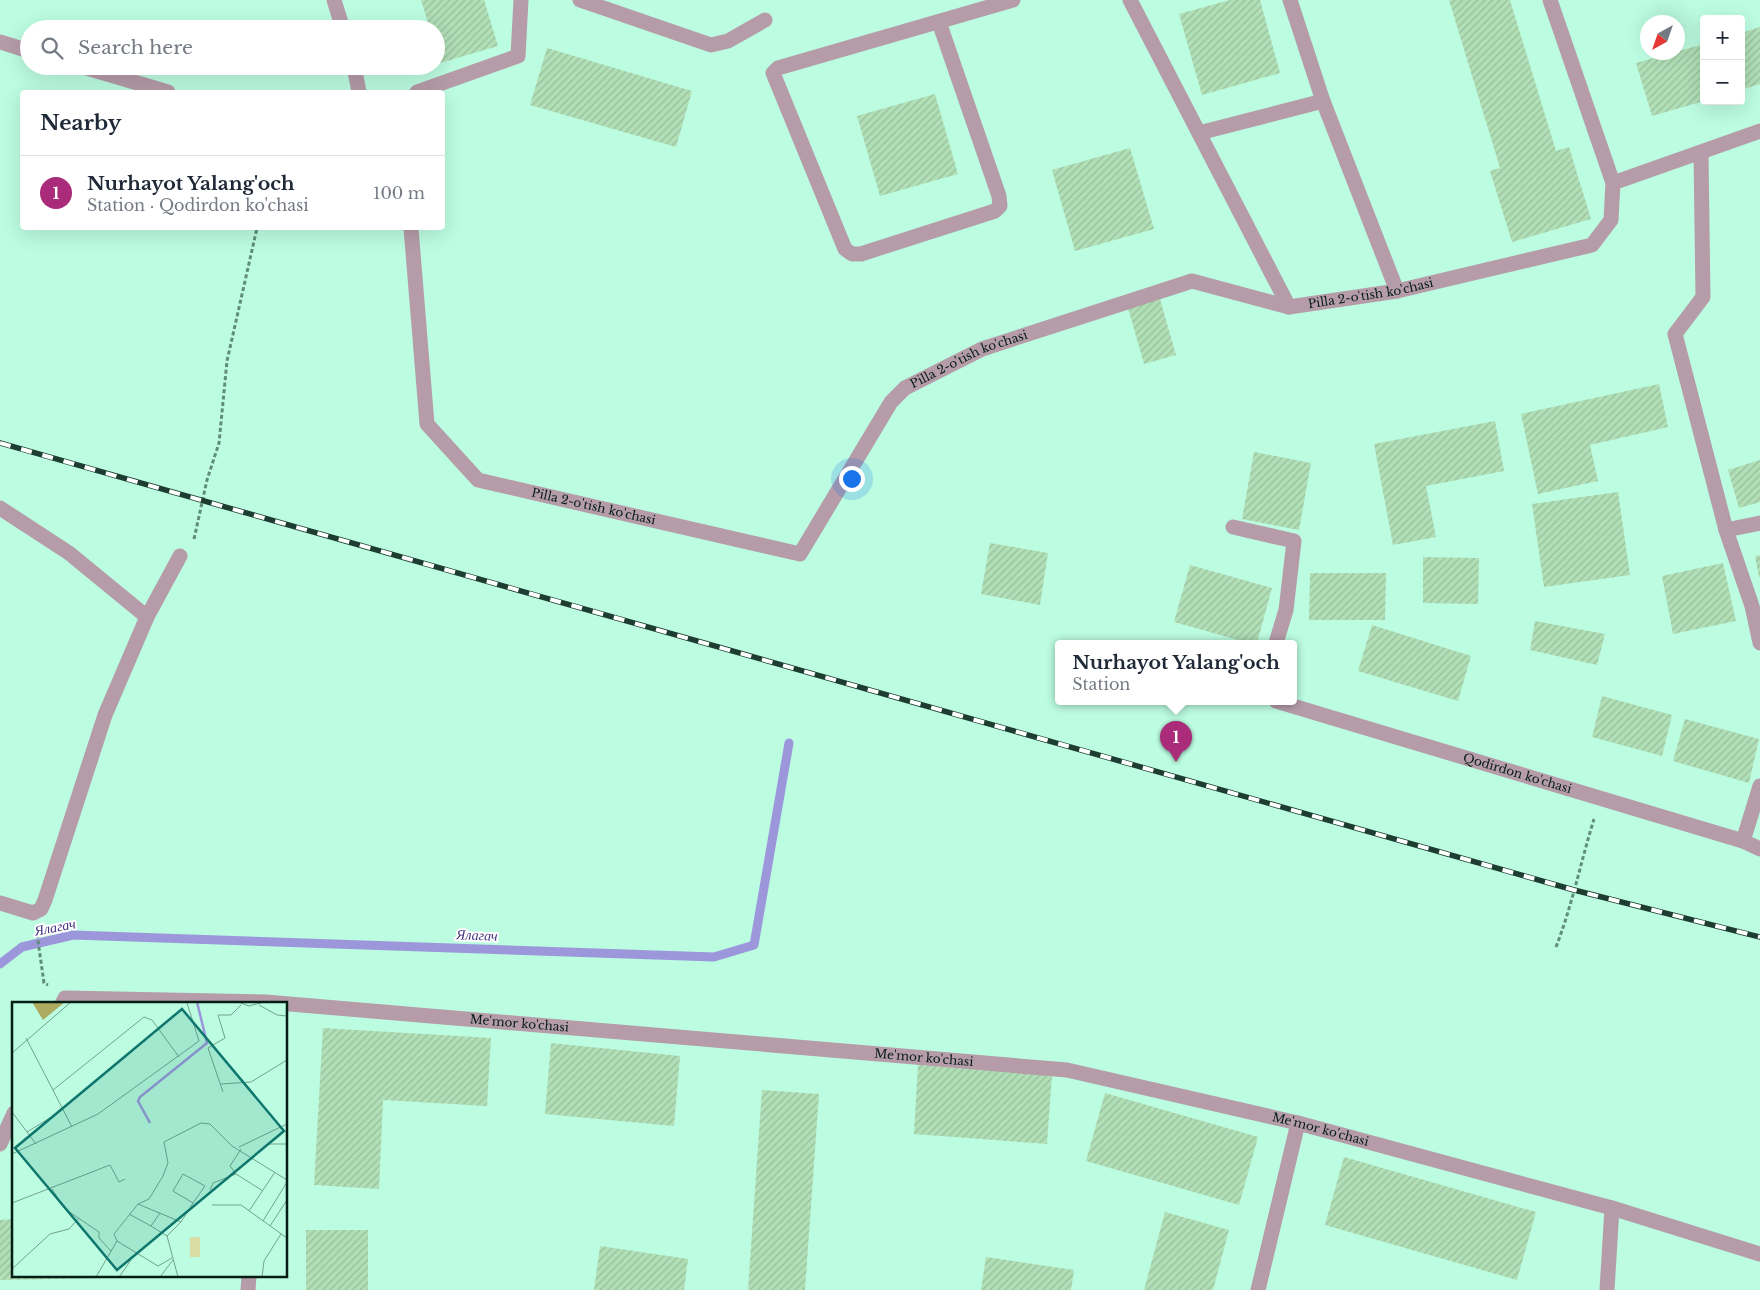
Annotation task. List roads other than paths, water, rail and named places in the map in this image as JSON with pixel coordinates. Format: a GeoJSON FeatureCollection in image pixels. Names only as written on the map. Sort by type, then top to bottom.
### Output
{"type":"FeatureCollection","features":[{"type":"Feature","properties":{"kind":"street"},"geometry":{"type":"LineString","coordinates":[[334,0],[340,20]]}},
{"type":"Feature","properties":{"kind":"street"},"geometry":{"type":"LineString","coordinates":[[423,90],[518,56],[521,0]]}},
{"type":"Feature","properties":{"kind":"street"},"geometry":{"type":"LineString","coordinates":[[580,0],[711,45],[728,41],[765,20]]}},
{"type":"Feature","properties":{"kind":"street"},"geometry":{"type":"LineString","coordinates":[[939,22],[999,196],[1000,206],[995,211],[861,254],[852,254],[845,249],[774,73],[778,68],[1013,0]]}},
{"type":"Feature","properties":{"kind":"street"},"geometry":{"type":"LineString","coordinates":[[1130,0],[1289,307]]}},
{"type":"Feature","properties":{"kind":"street"},"geometry":{"type":"LineString","coordinates":[[1290,0],[1323,101],[1397,291]]}},
{"type":"Feature","properties":{"kind":"street"},"geometry":{"type":"LineString","coordinates":[[1550,0],[1613,182],[1760,131]]}},
{"type":"Feature","properties":{"kind":"street"},"geometry":{"type":"LineString","coordinates":[[0,42],[20,48]]}},
{"type":"Feature","properties":{"kind":"street"},"geometry":{"type":"LineString","coordinates":[[110,75],[161,90]]}},
{"type":"Feature","properties":{"kind":"street"},"geometry":{"type":"LineString","coordinates":[[356,75],[360,90]]}},
{"type":"Feature","properties":{"kind":"street"},"geometry":{"type":"LineString","coordinates":[[1199,133],[1323,101]]}},
{"type":"Feature","properties":{"kind":"street"},"geometry":{"type":"LineString","coordinates":[[1701,153],[1703,297],[1675,334],[1726,530],[1752,606],[1760,643]]}},
{"type":"Feature","properties":{"kind":"street","name":"Pilla 2-o'tish ko'chasi"},"geometry":{"type":"LineString","coordinates":[[411,230],[427,424],[478,480],[800,554],[891,402],[905,388],[982,349],[1192,281],[1289,307],[1397,291],[1592,246],[1611,220],[1613,182]]}},
{"type":"Feature","properties":{"kind":"street"},"geometry":{"type":"LineString","coordinates":[[0,508],[69,553],[147,617]]}},
{"type":"Feature","properties":{"kind":"street"},"geometry":{"type":"LineString","coordinates":[[1726,530],[1760,524]]}},
{"type":"Feature","properties":{"kind":"street"},"geometry":{"type":"LineString","coordinates":[[1233,527],[1294,541],[1286,610],[1277,640]]}},
{"type":"Feature","properties":{"kind":"street"},"geometry":{"type":"LineString","coordinates":[[0,903],[33,914],[40,909],[46,900],[105,715],[147,617],[180,556]]}},
{"type":"Feature","properties":{"kind":"street","name":"Qodirdon ko'chasi"},"geometry":{"type":"LineString","coordinates":[[1289,705],[1742,841],[1760,849]]}},
{"type":"Feature","properties":{"kind":"street"},"geometry":{"type":"LineString","coordinates":[[1742,841],[1760,786]]}},
{"type":"Feature","properties":{"kind":"street","name":"Me'mor ko'chasi"},"geometry":{"type":"LineString","coordinates":[[63,1001],[164,1002]]}},
{"type":"Feature","properties":{"kind":"street","name":"Me'mor ko'chasi"},"geometry":{"type":"LineString","coordinates":[[288,1005],[1067,1070],[1298,1123],[1612,1208],[1760,1254]]}},
{"type":"Feature","properties":{"kind":"street"},"geometry":{"type":"LineString","coordinates":[[0,1144],[12,1117]]}},
{"type":"Feature","properties":{"kind":"street"},"geometry":{"type":"LineString","coordinates":[[1258,1290],[1298,1123]]}},
{"type":"Feature","properties":{"kind":"street"},"geometry":{"type":"LineString","coordinates":[[1607,1290],[1612,1208]]}},
{"type":"Feature","properties":{"kind":"waterway","name":"Ялагач"},"geometry":{"type":"LineString","coordinates":[[0,964],[22,947],[73,935],[714,957],[754,945],[789,743]]}},
{"type":"Feature","properties":{"kind":"railway"},"geometry":{"type":"LineString","coordinates":[[0,443],[1574,890],[1760,937]]}},
{"type":"Feature","properties":{"kind":"place","name":"Nurhayot Yalang'och"},"geometry":{"type":"Point","coordinates":[1176,762]}}]}
